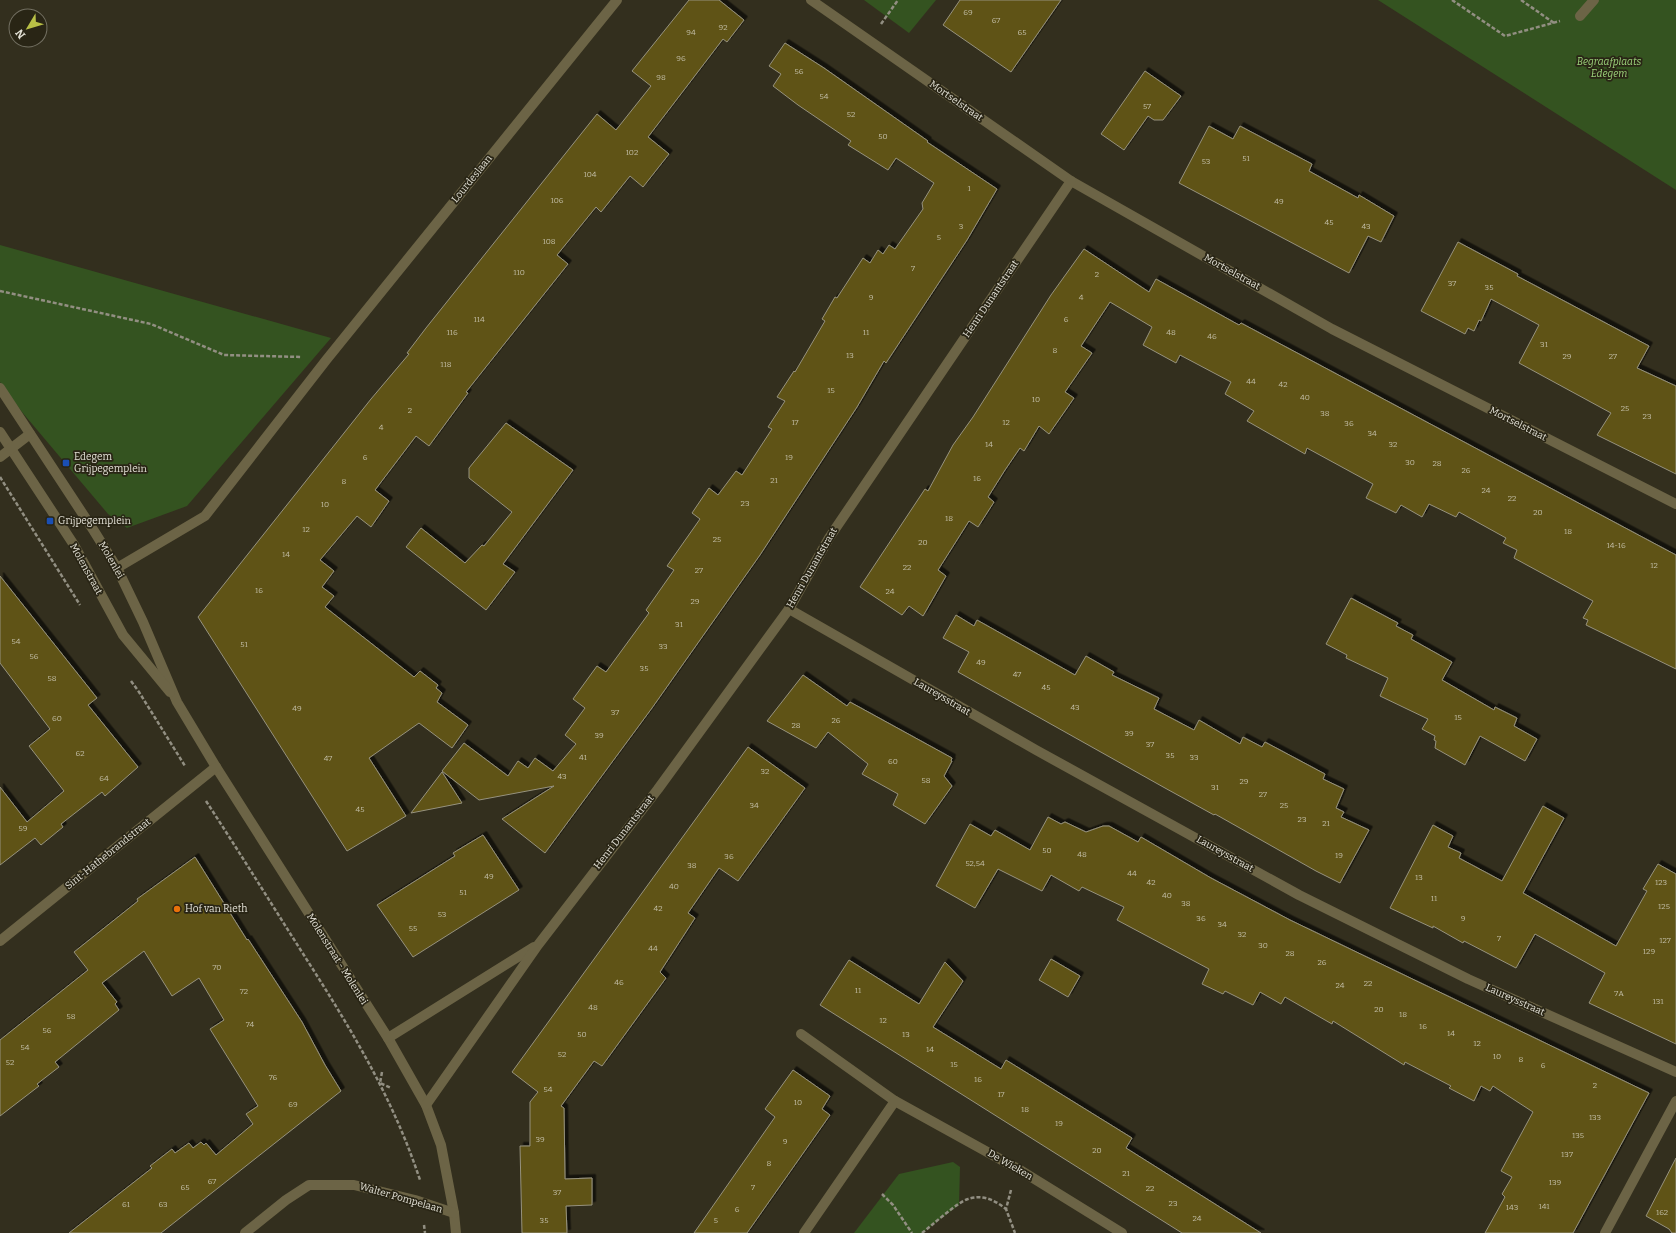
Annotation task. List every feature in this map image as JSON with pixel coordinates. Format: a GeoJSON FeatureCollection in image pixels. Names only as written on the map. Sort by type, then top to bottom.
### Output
{"type":"FeatureCollection","features":[{"type":"Feature","properties":{"kind":"street","name":"Lourdeslaan"},"geometry":{"type":"LineString","coordinates":[[327,358],[617,0]]}},
{"type":"Feature","properties":{"kind":"street","name":"Mortselstraat"},"geometry":{"type":"LineString","coordinates":[[811,0],[1071,181],[1332,328],[1676,504]]}},
{"type":"Feature","properties":{"kind":"street"},"geometry":{"type":"LineString","coordinates":[[1580,16],[1594,0]]}},
{"type":"Feature","properties":{"kind":"street","name":"Henri Dunantstraat"},"geometry":{"type":"LineString","coordinates":[[426,1105],[538,945],[658,788],[789,609],[828,538],[1071,181]]}},
{"type":"Feature","properties":{"kind":"street"},"geometry":{"type":"LineString","coordinates":[[117,568],[205,516],[327,358]]}},
{"type":"Feature","properties":{"kind":"street","name":"Molenlei"},"geometry":{"type":"LineString","coordinates":[[0,388],[117,568],[143,622],[177,702]]}},
{"type":"Feature","properties":{"kind":"street","name":"Molenstraat"},"geometry":{"type":"LineString","coordinates":[[0,432],[74,545],[123,635],[177,702]]}},
{"type":"Feature","properties":{"kind":"street"},"geometry":{"type":"LineString","coordinates":[[0,457],[30,434]]}},
{"type":"Feature","properties":{"kind":"street","name":"Laureysstraat"},"geometry":{"type":"LineString","coordinates":[[789,609],[1036,750],[1299,895],[1468,978],[1676,1072]]}},
{"type":"Feature","properties":{"kind":"street","name":"Molenstraat - Molenlei"},"geometry":{"type":"LineString","coordinates":[[177,702],[216,767],[388,1038],[426,1105],[441,1145],[454,1213],[456,1233]]}},
{"type":"Feature","properties":{"kind":"street","name":"Sint-Hathebrandstraat"},"geometry":{"type":"LineString","coordinates":[[0,941],[216,767]]}},
{"type":"Feature","properties":{"kind":"street","name":"Henri Dunantstraat"},"geometry":{"type":"LineString","coordinates":[[388,1038],[538,945]]}},
{"type":"Feature","properties":{"kind":"street","name":"De Wieken"},"geometry":{"type":"LineString","coordinates":[[801,1034],[895,1101],[1020,1170],[1122,1233]]}},
{"type":"Feature","properties":{"kind":"street"},"geometry":{"type":"LineString","coordinates":[[804,1233],[895,1101]]}},
{"type":"Feature","properties":{"kind":"street"},"geometry":{"type":"LineString","coordinates":[[1605,1233],[1676,1101]]}},
{"type":"Feature","properties":{"kind":"street","name":"Walter Pompelaan"},"geometry":{"type":"LineString","coordinates":[[244,1233],[286,1200],[309,1185],[354,1185],[422,1202],[454,1213]]}},
{"type":"Feature","properties":{"kind":"path"},"geometry":{"type":"LineString","coordinates":[[869,40],[898,0]]}},
{"type":"Feature","properties":{"kind":"path"},"geometry":{"type":"LineString","coordinates":[[1452,0],[1505,36],[1580,16]]}},
{"type":"Feature","properties":{"kind":"path"},"geometry":{"type":"LineString","coordinates":[[1521,0],[1554,23]]}},
{"type":"Feature","properties":{"kind":"path"},"geometry":{"type":"LineString","coordinates":[[0,291],[152,324],[224,355],[327,358]]}},
{"type":"Feature","properties":{"kind":"path"},"geometry":{"type":"LineString","coordinates":[[0,476],[83,609]]}},
{"type":"Feature","properties":{"kind":"path"},"geometry":{"type":"LineString","coordinates":[[129,679],[139,692],[347,1024],[380,1083],[408,1144],[420,1180],[425,1233]]}},
{"type":"Feature","properties":{"kind":"path"},"geometry":{"type":"LineString","coordinates":[[1006,1209],[1008,1197],[1020,1170]]}},
{"type":"Feature","properties":{"kind":"path"},"geometry":{"type":"LineString","coordinates":[[882,1194],[893,1205],[912,1233]]}},
{"type":"Feature","properties":{"kind":"path"},"geometry":{"type":"LineString","coordinates":[[922,1233],[967,1199],[983,1197],[998,1202],[1006,1209],[1015,1233]]}},
{"type":"Feature","properties":{"kind":"green space"},"geometry":{"type":"Polygon","coordinates":[[[864,0],[936,0],[909,33],[864,0]]]}},
{"type":"Feature","properties":{"kind":"green space","name":"Begraafplaats Edegem"},"geometry":{"type":"Polygon","coordinates":[[[1378,0],[1676,0],[1676,190],[1411,21],[1378,0]]]}},
{"type":"Feature","properties":{"kind":"green space"},"geometry":{"type":"Polygon","coordinates":[[[0,245],[331,338],[187,506],[127,528],[108,514],[22,412],[0,382],[0,245]]]}},
{"type":"Feature","properties":{"kind":"green space"},"geometry":{"type":"Polygon","coordinates":[[[953,1162],[960,1167],[959,1205],[922,1233],[854,1233],[899,1174],[953,1162]]]}},
{"type":"Feature","properties":{"kind":"building"},"geometry":{"type":"Polygon","coordinates":[[[689,0],[719,0],[744,20],[727,42],[723,39],[648,137],[669,154],[643,187],[630,176],[601,212],[596,207],[557,255],[568,264],[466,392],[468,393],[429,446],[416,436],[375,490],[389,501],[371,527],[357,516],[320,560],[334,571],[322,587],[334,596],[325,607],[414,677],[420,671],[438,685],[436,688],[442,693],[437,702],[468,725],[452,748],[419,723],[369,758],[406,816],[347,851],[198,617],[371,399],[409,354],[407,353],[426,328],[597,114],[616,130],[651,86],[632,71],[689,0]]]}},
{"type":"Feature","properties":{"kind":"building"},"geometry":{"type":"Polygon","coordinates":[[[960,0],[1061,0],[1011,72],[943,25],[960,0]]]}},
{"type":"Feature","properties":{"kind":"building"},"geometry":{"type":"Polygon","coordinates":[[[785,43],[824,68],[928,141],[927,142],[997,189],[967,240],[886,363],[884,361],[857,407],[760,555],[652,708],[545,853],[502,819],[554,786],[479,800],[442,771],[464,743],[508,776],[518,761],[528,768],[535,758],[553,771],[576,744],[565,735],[585,708],[573,699],[597,666],[606,672],[649,613],[646,610],[674,570],[667,566],[700,519],[692,513],[709,488],[718,495],[736,471],[742,475],[772,429],[768,427],[785,401],[777,397],[794,371],[795,372],[825,321],[822,319],[835,297],[837,298],[863,258],[870,263],[878,250],[883,254],[889,245],[895,249],[923,209],[922,203],[934,183],[896,158],[888,170],[848,145],[851,141],[773,86],[781,74],[769,66],[785,43]]]}},
{"type":"Feature","properties":{"kind":"building"},"geometry":{"type":"Polygon","coordinates":[[[1145,71],[1181,96],[1163,120],[1154,120],[1148,116],[1124,150],[1101,134],[1145,71]]]}},
{"type":"Feature","properties":{"kind":"building"},"geometry":{"type":"Polygon","coordinates":[[[1209,126],[1233,139],[1240,126],[1312,164],[1309,171],[1358,198],[1359,195],[1394,216],[1381,242],[1368,236],[1349,273],[1179,183],[1209,126]]]}},
{"type":"Feature","properties":{"kind":"building"},"geometry":{"type":"Polygon","coordinates":[[[1458,242],[1518,274],[1517,276],[1649,346],[1637,368],[1676,386],[1676,474],[1597,435],[1611,413],[1519,363],[1539,325],[1491,299],[1481,321],[1479,320],[1474,331],[1468,328],[1465,334],[1421,311],[1458,242]]]}},
{"type":"Feature","properties":{"kind":"building"},"geometry":{"type":"Polygon","coordinates":[[[1084,249],[1149,292],[1156,279],[1239,325],[1241,323],[1676,555],[1676,669],[1586,625],[1588,620],[1583,618],[1593,601],[1514,558],[1517,550],[1503,543],[1506,538],[1459,512],[1456,517],[1429,504],[1422,517],[1401,505],[1396,513],[1366,498],[1373,484],[1307,448],[1305,454],[1247,421],[1254,411],[1225,394],[1231,382],[1180,355],[1176,363],[1143,345],[1152,327],[1110,302],[1081,346],[1092,353],[1065,392],[1074,398],[1049,434],[1039,426],[1024,451],[1020,448],[988,497],[994,502],[978,527],[969,521],[938,570],[946,576],[923,616],[909,606],[902,615],[860,587],[925,489],[928,491],[953,445],[973,417],[1051,295],[1084,249]]]}},
{"type":"Feature","properties":{"kind":"building"},"geometry":{"type":"Polygon","coordinates":[[[506,423],[573,470],[503,564],[515,572],[486,610],[406,547],[421,528],[465,563],[482,545],[484,546],[512,512],[469,478],[469,468],[506,423]]]}},
{"type":"Feature","properties":{"kind":"building"},"geometry":{"type":"Polygon","coordinates":[[[0,576],[97,698],[88,705],[138,767],[105,796],[102,792],[61,824],[63,827],[41,845],[35,838],[0,865],[0,787],[27,822],[64,791],[29,746],[50,729],[0,663],[0,576]]]}},
{"type":"Feature","properties":{"kind":"building"},"geometry":{"type":"Polygon","coordinates":[[[1351,598],[1398,623],[1396,626],[1413,635],[1411,639],[1452,662],[1442,680],[1494,710],[1495,707],[1517,718],[1514,726],[1537,739],[1525,761],[1480,736],[1465,765],[1435,748],[1435,736],[1422,729],[1428,719],[1380,696],[1388,678],[1346,658],[1347,655],[1326,644],[1351,598]]]}},
{"type":"Feature","properties":{"kind":"building"},"geometry":{"type":"Polygon","coordinates":[[[956,615],[974,626],[977,620],[1075,675],[1086,656],[1114,672],[1112,675],[1159,698],[1154,709],[1194,730],[1199,720],[1240,744],[1243,737],[1262,747],[1265,742],[1325,774],[1323,779],[1344,789],[1336,808],[1344,812],[1341,817],[1369,830],[1340,883],[1165,788],[958,672],[969,652],[943,638],[956,615]]]}},
{"type":"Feature","properties":{"kind":"building"},"geometry":{"type":"Polygon","coordinates":[[[803,675],[847,706],[850,702],[952,758],[952,761],[944,776],[952,786],[925,824],[893,805],[898,794],[862,774],[868,764],[828,732],[816,748],[767,721],[803,675]]]}},
{"type":"Feature","properties":{"kind":"building"},"geometry":{"type":"Polygon","coordinates":[[[748,747],[805,788],[738,881],[719,868],[688,913],[695,918],[660,972],[666,978],[602,1066],[594,1061],[561,1106],[564,1108],[565,1179],[592,1178],[592,1205],[566,1206],[567,1233],[522,1233],[520,1146],[530,1146],[530,1102],[538,1092],[512,1072],[748,747]]]}},
{"type":"Feature","properties":{"kind":"building"},"geometry":{"type":"Polygon","coordinates":[[[442,772],[462,803],[411,813],[442,772]]]}},
{"type":"Feature","properties":{"kind":"building"},"geometry":{"type":"Polygon","coordinates":[[[1543,806],[1564,818],[1523,893],[1616,946],[1647,891],[1643,889],[1658,864],[1676,874],[1676,1044],[1589,1003],[1605,973],[1535,934],[1516,968],[1464,941],[1463,943],[1433,926],[1433,928],[1390,908],[1433,825],[1453,836],[1448,847],[1461,853],[1459,858],[1502,881],[1543,806]]]}},
{"type":"Feature","properties":{"kind":"building"},"geometry":{"type":"Polygon","coordinates":[[[1048,817],[1061,824],[1065,822],[1086,832],[1103,826],[1109,826],[1138,842],[1141,837],[1211,878],[1290,920],[1649,1093],[1573,1233],[1485,1233],[1505,1197],[1502,1194],[1512,1177],[1501,1171],[1533,1112],[1493,1086],[1490,1091],[1481,1086],[1474,1101],[1449,1088],[1451,1086],[1405,1062],[1404,1065],[1333,1021],[1332,1024],[1285,997],[1281,1004],[1260,992],[1253,1005],[1225,991],[1223,994],[1202,984],[1209,969],[1117,920],[1124,907],[1082,887],[1079,891],[1051,875],[1042,891],[998,869],[975,908],[936,886],[970,824],[991,836],[995,830],[1030,850],[1048,817]]]}},
{"type":"Feature","properties":{"kind":"building"},"geometry":{"type":"Polygon","coordinates":[[[483,835],[519,890],[413,957],[377,905],[455,856],[453,853],[483,835]]]}},
{"type":"Feature","properties":{"kind":"building"},"geometry":{"type":"Polygon","coordinates":[[[195,857],[247,940],[248,939],[302,1022],[341,1091],[161,1233],[69,1233],[152,1168],[150,1166],[172,1149],[175,1153],[189,1143],[193,1148],[201,1142],[204,1145],[206,1143],[216,1155],[253,1124],[246,1114],[258,1106],[210,1029],[224,1020],[199,978],[172,996],[144,951],[102,983],[117,1002],[115,1004],[119,1010],[55,1062],[59,1067],[37,1084],[39,1086],[0,1116],[0,1040],[88,970],[74,952],[138,901],[137,899],[195,857]]]}},
{"type":"Feature","properties":{"kind":"building"},"geometry":{"type":"Polygon","coordinates":[[[1051,959],[1080,976],[1068,997],[1039,980],[1051,959]]]}},
{"type":"Feature","properties":{"kind":"building"},"geometry":{"type":"Polygon","coordinates":[[[849,960],[919,1004],[945,962],[963,981],[933,1027],[1001,1069],[1006,1060],[1132,1138],[1126,1148],[1261,1233],[1182,1233],[820,1005],[849,960]]]}},
{"type":"Feature","properties":{"kind":"building"},"geometry":{"type":"Polygon","coordinates":[[[793,1070],[830,1096],[822,1109],[830,1115],[747,1233],[694,1233],[775,1117],[765,1109],[793,1070]]]}},
{"type":"Feature","properties":{"kind":"building"},"geometry":{"type":"Polygon","coordinates":[[[1676,1158],[1676,1233],[1672,1233],[1669,1229],[1646,1216],[1676,1158]]]}},
{"type":"Feature","properties":{"kind":"place","name":"Edegem Grijpegemplein"},"geometry":{"type":"Point","coordinates":[66,463]}},
{"type":"Feature","properties":{"kind":"place","name":"Grijpegemplein"},"geometry":{"type":"Point","coordinates":[50,521]}},
{"type":"Feature","properties":{"kind":"place","name":"Hof van Rieth"},"geometry":{"type":"Point","coordinates":[177,909]}}]}
